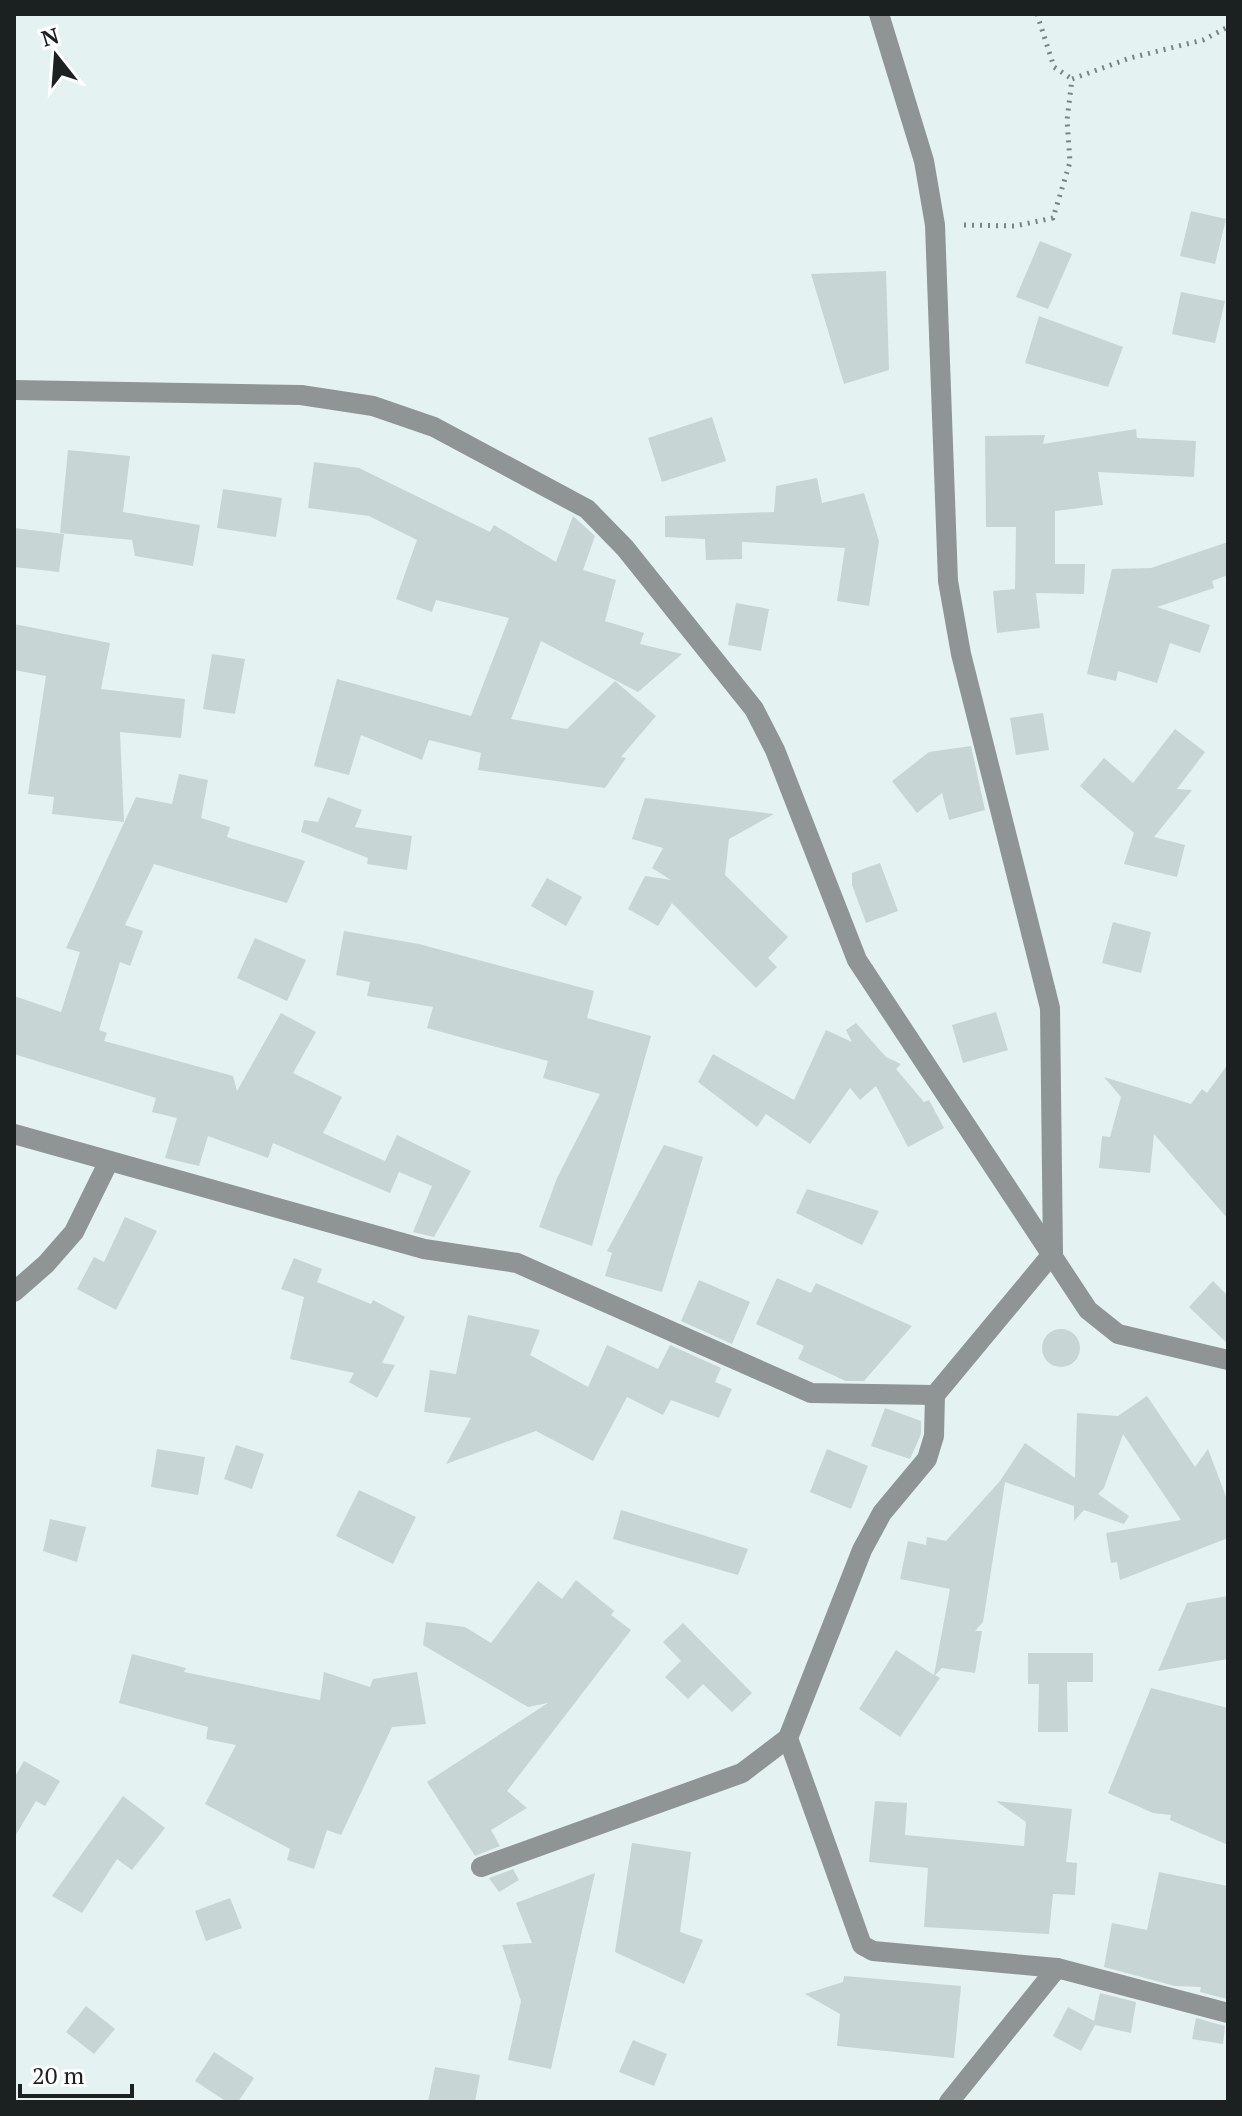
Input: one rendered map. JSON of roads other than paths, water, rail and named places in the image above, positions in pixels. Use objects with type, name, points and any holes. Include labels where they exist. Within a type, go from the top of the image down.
[{"type":"street","points":[[481,1867],[742,1773],[788,1738],[862,1550],[882,1513],[927,1459],[934,1436],[935,1395],[1053,1253],[1050,1008],[961,654],[948,581],[935,225],[924,161],[879,14]]},
{"type":"street","points":[[14,390],[301,395],[373,406],[434,427],[587,509],[625,548],[754,709],[775,750],[857,960],[1088,1310],[1118,1334],[1228,1360]]},
{"type":"street","points":[[14,1134],[424,1249],[517,1263],[811,1393],[935,1395]]},
{"type":"street","points":[[14,1292],[46,1264],[74,1232],[109,1161]]},
{"type":"street","points":[[788,1738],[862,1945],[873,1951],[1057,1968],[1228,2013]]},
{"type":"street","points":[[949,2102],[1057,1968]]}]
